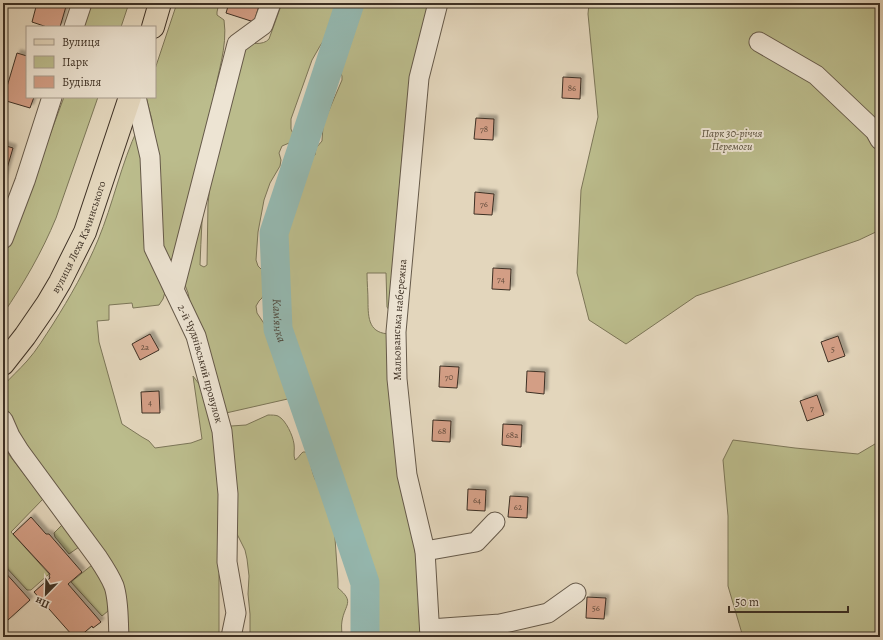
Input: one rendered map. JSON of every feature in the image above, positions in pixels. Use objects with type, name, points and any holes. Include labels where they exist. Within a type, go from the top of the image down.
[{"type":"main road","points":[[140,26],[148,3]]},
{"type":"main road","points":[[153,26],[160,3]]},
{"type":"main road","name":"вулиця Леха Качинського","points":[[3,345],[23,318],[49,276],[73,229],[118,98]]},
{"type":"main road","name":"вулиця Леха Качинського","points":[[3,364],[47,304],[79,244],[97,197],[130,98]]},
{"type":"street","points":[[74,26],[82,3]]},
{"type":"street","points":[[174,290],[237,44],[263,25],[271,3]]},
{"type":"street","name":"Мальованська набережна","points":[[430,633],[425,551],[407,475],[398,379],[396,332],[419,78],[438,3]]},
{"type":"street","points":[[759,42],[816,75],[875,131],[880,140]]},
{"type":"street","points":[[3,239],[52,98]]},
{"type":"street","name":"2-й Чуднівський провулок","points":[[136,98],[150,157],[154,248],[196,336],[222,431],[228,494],[227,562],[236,613],[231,637]]},
{"type":"street","points":[[3,420],[10,436],[20,452],[109,575],[114,587],[117,602],[119,637]]},
{"type":"street","points":[[425,551],[476,542],[495,522]]},
{"type":"street","points":[[430,633],[500,624],[548,613],[576,593]]},
{"type":"green space","points":[[91,3],[129,3],[121,26],[81,26]]},
{"type":"green space","points":[[177,3],[219,3],[217,15],[224,20],[225,40],[213,101],[208,142],[200,265],[204,267],[207,265],[208,204],[215,137],[242,42],[263,43],[269,39],[282,3],[336,3],[326,37],[312,60],[291,119],[291,129],[294,136],[294,141],[282,146],[279,153],[281,160],[280,166],[270,183],[264,200],[258,232],[256,260],[258,266],[262,270],[264,294],[256,306],[257,313],[271,334],[292,398],[226,413],[194,321],[185,285],[162,252],[152,120],[146,98],[156,98],[156,66]]},
{"type":"green space","points":[[357,3],[434,3],[411,129],[404,135],[389,310],[387,307],[386,273],[367,273],[369,319],[374,328],[378,331],[391,334],[428,637],[379,637],[375,601],[363,553],[349,524],[345,503],[341,493],[330,480],[324,462],[320,457],[309,417],[303,413],[302,409],[305,387],[304,378],[300,366],[295,358],[284,315],[279,269],[280,259],[278,251],[282,223],[286,214],[294,205],[302,171],[305,165],[315,155],[316,148],[322,141],[323,126],[342,80],[342,76],[337,65],[339,54],[347,41]]},
{"type":"green space","name":"Парк 30-річчя Перемоги","points":[[589,3],[880,3],[880,230],[859,240],[696,296],[626,344],[589,320],[577,273],[581,190],[598,117],[588,14]]},
{"type":"green space","points":[[64,98],[98,98],[51,231],[32,267],[3,314],[3,259],[34,183],[37,170]]},
{"type":"green space","points":[[138,128],[166,289],[163,299],[159,305],[133,308],[132,303],[109,305],[109,320],[97,321],[99,342],[122,424],[149,441],[155,448],[191,443],[202,439],[193,376],[202,388],[215,439],[222,523],[221,568],[219,575],[219,637],[127,637],[126,607],[27,451],[3,401],[3,386],[38,348],[66,304],[88,262],[98,240]]},
{"type":"green space","points":[[268,415],[275,415],[281,418],[291,433],[295,460],[303,452],[306,452],[315,479],[328,500],[334,524],[338,588],[348,600],[342,621],[342,637],[250,637],[248,594],[249,576],[245,550],[237,534],[235,526],[228,429],[231,426],[246,425]]},
{"type":"green space","points":[[733,440],[858,454],[880,441],[880,637],[743,637],[728,586],[728,516],[723,460]]},
{"type":"green space","points":[[3,443],[10,456],[43,499],[11,532],[49,574],[31,590],[27,590],[3,564]]},
{"type":"green space","points":[[62,525],[79,547],[69,554],[55,537],[54,533]]},
{"type":"green space","points":[[92,565],[107,592],[108,611],[102,616],[71,582]]},
{"type":"building","points":[[37,3],[67,3],[60,26],[44,26],[32,22]]},
{"type":"building","points":[[229,3],[260,3],[254,22],[226,13]]},
{"type":"building","points":[[17,53],[26,56],[26,98],[34,98],[30,108],[3,100]]},
{"type":"building","points":[[563,77],[581,78],[580,99],[562,98]]},
{"type":"building","points":[[476,118],[494,119],[493,140],[474,139]]},
{"type":"building","points":[[3,145],[13,148],[3,182]]},
{"type":"building","points":[[475,192],[494,194],[492,215],[474,214]]},
{"type":"building","points":[[493,268],[511,269],[510,290],[492,289]]},
{"type":"building","points":[[150,334],[159,350],[140,360],[132,344]]},
{"type":"building","points":[[838,336],[845,356],[828,362],[821,342]]},
{"type":"building","points":[[440,366],[459,367],[457,388],[439,387]]},
{"type":"building","points":[[527,371],[545,372],[544,394],[526,392]]},
{"type":"building","points":[[159,391],[160,413],[142,413],[141,392]]},
{"type":"building","points":[[817,395],[824,415],[807,421],[800,401]]},
{"type":"building","points":[[433,420],[451,421],[450,442],[432,441]]},
{"type":"building","points":[[503,424],[522,425],[521,447],[502,445]]},
{"type":"building","points":[[468,489],[486,490],[485,511],[467,510]]},
{"type":"building","points":[[510,496],[528,497],[527,518],[508,517]]},
{"type":"building","points":[[31,517],[46,534],[49,534],[82,572],[68,584],[101,622],[93,628],[92,626],[79,637],[70,637],[72,635],[34,592],[50,578],[50,574],[13,534]]},
{"type":"building","points":[[3,570],[30,600],[8,620],[3,615]]},
{"type":"building","points":[[587,597],[606,598],[604,619],[586,618]]},
{"type":"waterway","name":"Кам'янка","points":[[350,3],[274,233],[278,329],[365,583],[365,637]]}]
